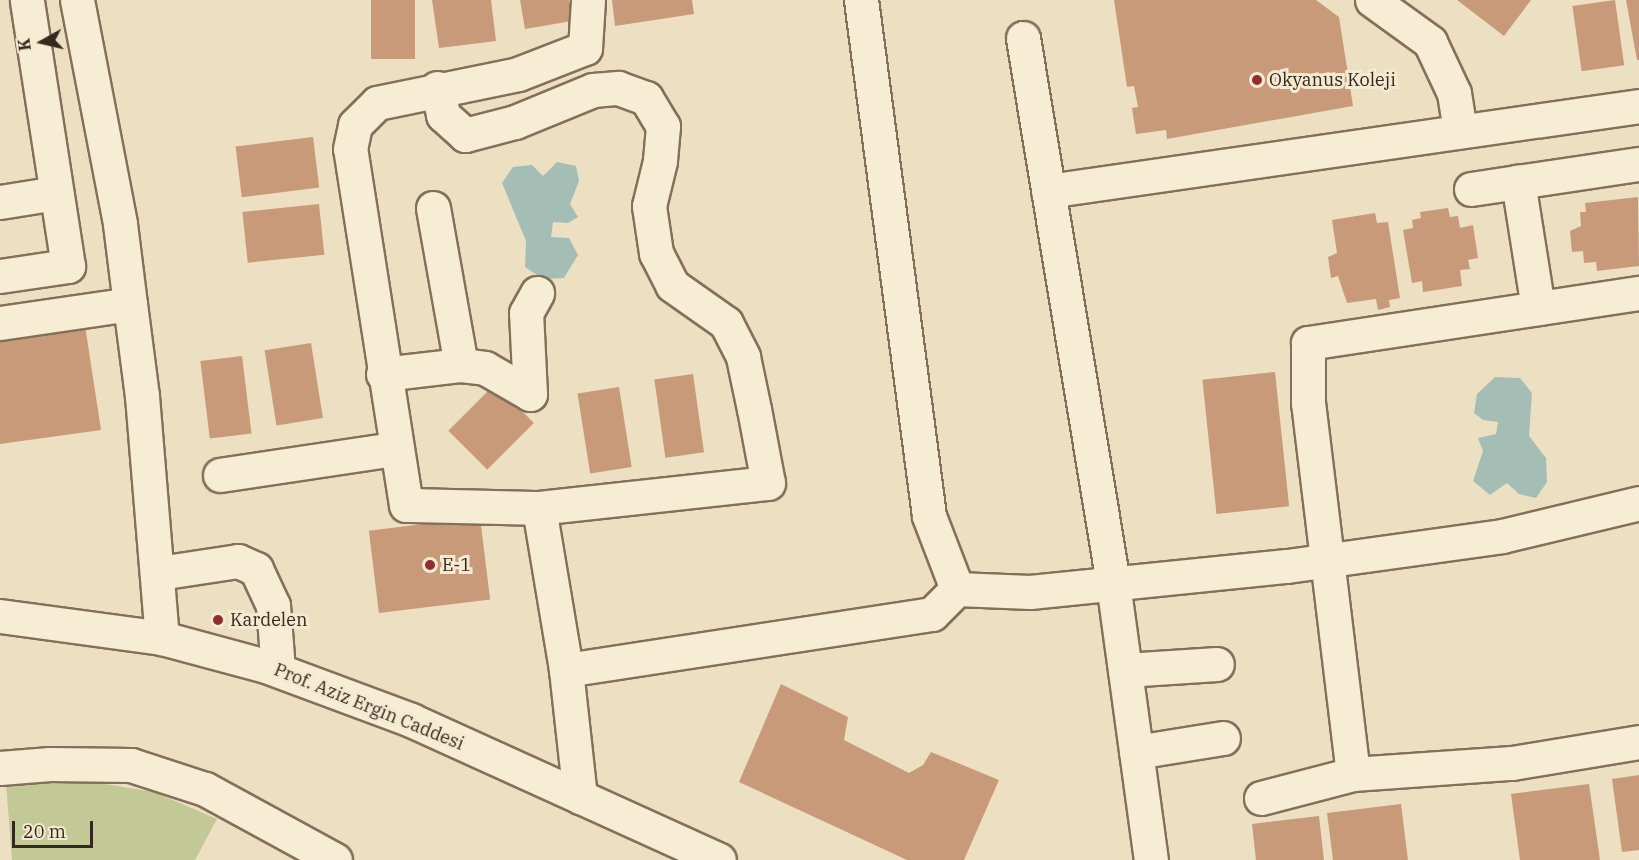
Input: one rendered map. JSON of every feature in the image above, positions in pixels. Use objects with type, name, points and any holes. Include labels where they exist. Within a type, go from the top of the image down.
[{"type":"street","points":[[0,276],[68,266],[27,0]]},
{"type":"street","points":[[77,0],[120,224],[159,573],[162,638]]},
{"type":"street","points":[[437,88],[442,115],[465,135],[515,122],[592,90],[618,88],[646,98],[663,126],[660,160],[649,206],[656,252],[672,285],[726,323],[743,357],[768,483],[539,508],[406,505],[383,374],[350,149],[355,125],[377,103],[437,88],[518,74],[585,48],[588,0]]},
{"type":"street","points":[[861,0],[929,516],[957,589]]},
{"type":"street","points":[[1372,0],[1430,42],[1454,93],[1460,131]]},
{"type":"street","points":[[1023,38],[1113,584],[1151,860]]},
{"type":"street","points":[[1048,191],[1639,106]]},
{"type":"street","points":[[1471,189],[1639,164]]},
{"type":"street","points":[[1518,182],[1538,308]]},
{"type":"street","points":[[0,202],[56,193]]},
{"type":"street","points":[[433,208],[461,365]]},
{"type":"street","points":[[383,374],[461,365],[485,368],[530,394],[526,313],[537,293]]},
{"type":"street","points":[[1353,774],[1308,404],[1308,343],[1639,294]]},
{"type":"street","points":[[0,323],[130,304]]},
{"type":"street","points":[[220,475],[395,449]]},
{"type":"street","points":[[566,670],[932,614],[957,589],[1030,592],[1327,561],[1502,536],[1639,503]]},
{"type":"street","points":[[539,508],[566,670],[580,797]]},
{"type":"street","points":[[159,573],[238,561],[256,569],[273,605],[278,670]]},
{"type":"street","name":"Prof. Aziz Ergin Caddesi","points":[[0,616],[162,638],[278,670],[411,720],[719,860]]},
{"type":"street","points":[[1125,670],[1217,664]]},
{"type":"street","points":[[1136,752],[1223,738]]},
{"type":"street","points":[[1261,798],[1353,774],[1512,763],[1639,742]]},
{"type":"street","points":[[0,768],[50,764],[130,765],[206,789],[335,860]]},
{"type":"green space","points":[[75,779],[154,792],[217,819],[195,860],[12,860],[6,783]]},
{"type":"water","points":[[557,162],[576,166],[579,181],[570,204],[578,217],[568,223],[553,222],[551,237],[569,238],[578,255],[564,278],[543,279],[525,267],[526,241],[502,183],[513,167],[532,165],[543,176]]},
{"type":"water","points":[[1495,377],[1520,378],[1532,393],[1529,436],[1546,458],[1547,482],[1536,498],[1519,494],[1507,483],[1490,495],[1473,481],[1483,451],[1478,438],[1496,434],[1498,422],[1483,420],[1474,413],[1477,394]]},
{"type":"building","points":[[371,0],[415,0],[415,59],[371,59]]},
{"type":"building","points":[[432,0],[491,0],[496,41],[439,48]]},
{"type":"building","points":[[520,0],[569,0],[572,21],[525,29]]},
{"type":"building","points":[[612,0],[692,0],[694,14],[615,26]]},
{"type":"building","points":[[1114,0],[1316,0],[1339,17],[1353,106],[1167,139],[1166,130],[1136,134],[1132,108],[1138,107],[1134,86],[1127,87]]},
{"type":"building","points":[[1457,0],[1531,0],[1504,36]]},
{"type":"building","points":[[1615,0],[1624,65],[1582,71],[1572,6]]},
{"type":"building","points":[[1626,0],[1639,0],[1639,60],[1637,60]]},
{"type":"building","points":[[313,137],[319,188],[242,197],[236,147]]},
{"type":"building","points":[[1638,197],[1639,266],[1597,271],[1596,262],[1584,263],[1583,251],[1572,252],[1570,231],[1581,226],[1580,212],[1586,212],[1585,203]]},
{"type":"building","points":[[319,204],[324,255],[248,263],[242,212]]},
{"type":"building","points":[[1448,208],[1450,217],[1458,216],[1460,228],[1473,225],[1478,258],[1468,260],[1470,269],[1460,270],[1462,286],[1423,292],[1422,281],[1412,283],[1403,230],[1413,228],[1412,220],[1421,218],[1420,212]]},
{"type":"building","points":[[1375,213],[1377,223],[1388,222],[1400,298],[1389,300],[1390,307],[1378,310],[1376,299],[1347,303],[1338,276],[1331,278],[1328,257],[1337,253],[1332,220]]},
{"type":"building","points":[[84,319],[101,430],[0,444],[0,333]]},
{"type":"building","points":[[311,343],[323,418],[276,425],[265,350]]},
{"type":"building","points":[[242,356],[252,433],[210,439],[200,361]]},
{"type":"building","points":[[1275,372],[1289,506],[1217,514],[1202,380]]},
{"type":"building","points":[[693,374],[704,452],[665,458],[654,379]]},
{"type":"building","points":[[495,384],[534,423],[487,470],[448,431]]},
{"type":"building","points":[[619,387],[632,467],[590,474],[578,394]]},
{"type":"building","name":"E-1","points":[[480,517],[490,599],[379,613],[369,531]]},
{"type":"building","points":[[781,684],[848,717],[844,740],[909,773],[923,765],[931,752],[999,780],[964,860],[907,860],[739,782]]},
{"type":"building","points":[[1639,775],[1639,850],[1622,852],[1612,779]]},
{"type":"building","points":[[1589,784],[1600,860],[1520,860],[1511,794]]},
{"type":"building","points":[[1401,804],[1408,860],[1333,860],[1327,813]]},
{"type":"building","points":[[1319,816],[1324,860],[1256,860],[1252,824]]},
{"type":"place","name":"Okyanus Koleji","points":[[1257,80]]},
{"type":"place","name":"E-1","points":[[430,565]]},
{"type":"place","name":"Kardelen","points":[[218,620]]}]
